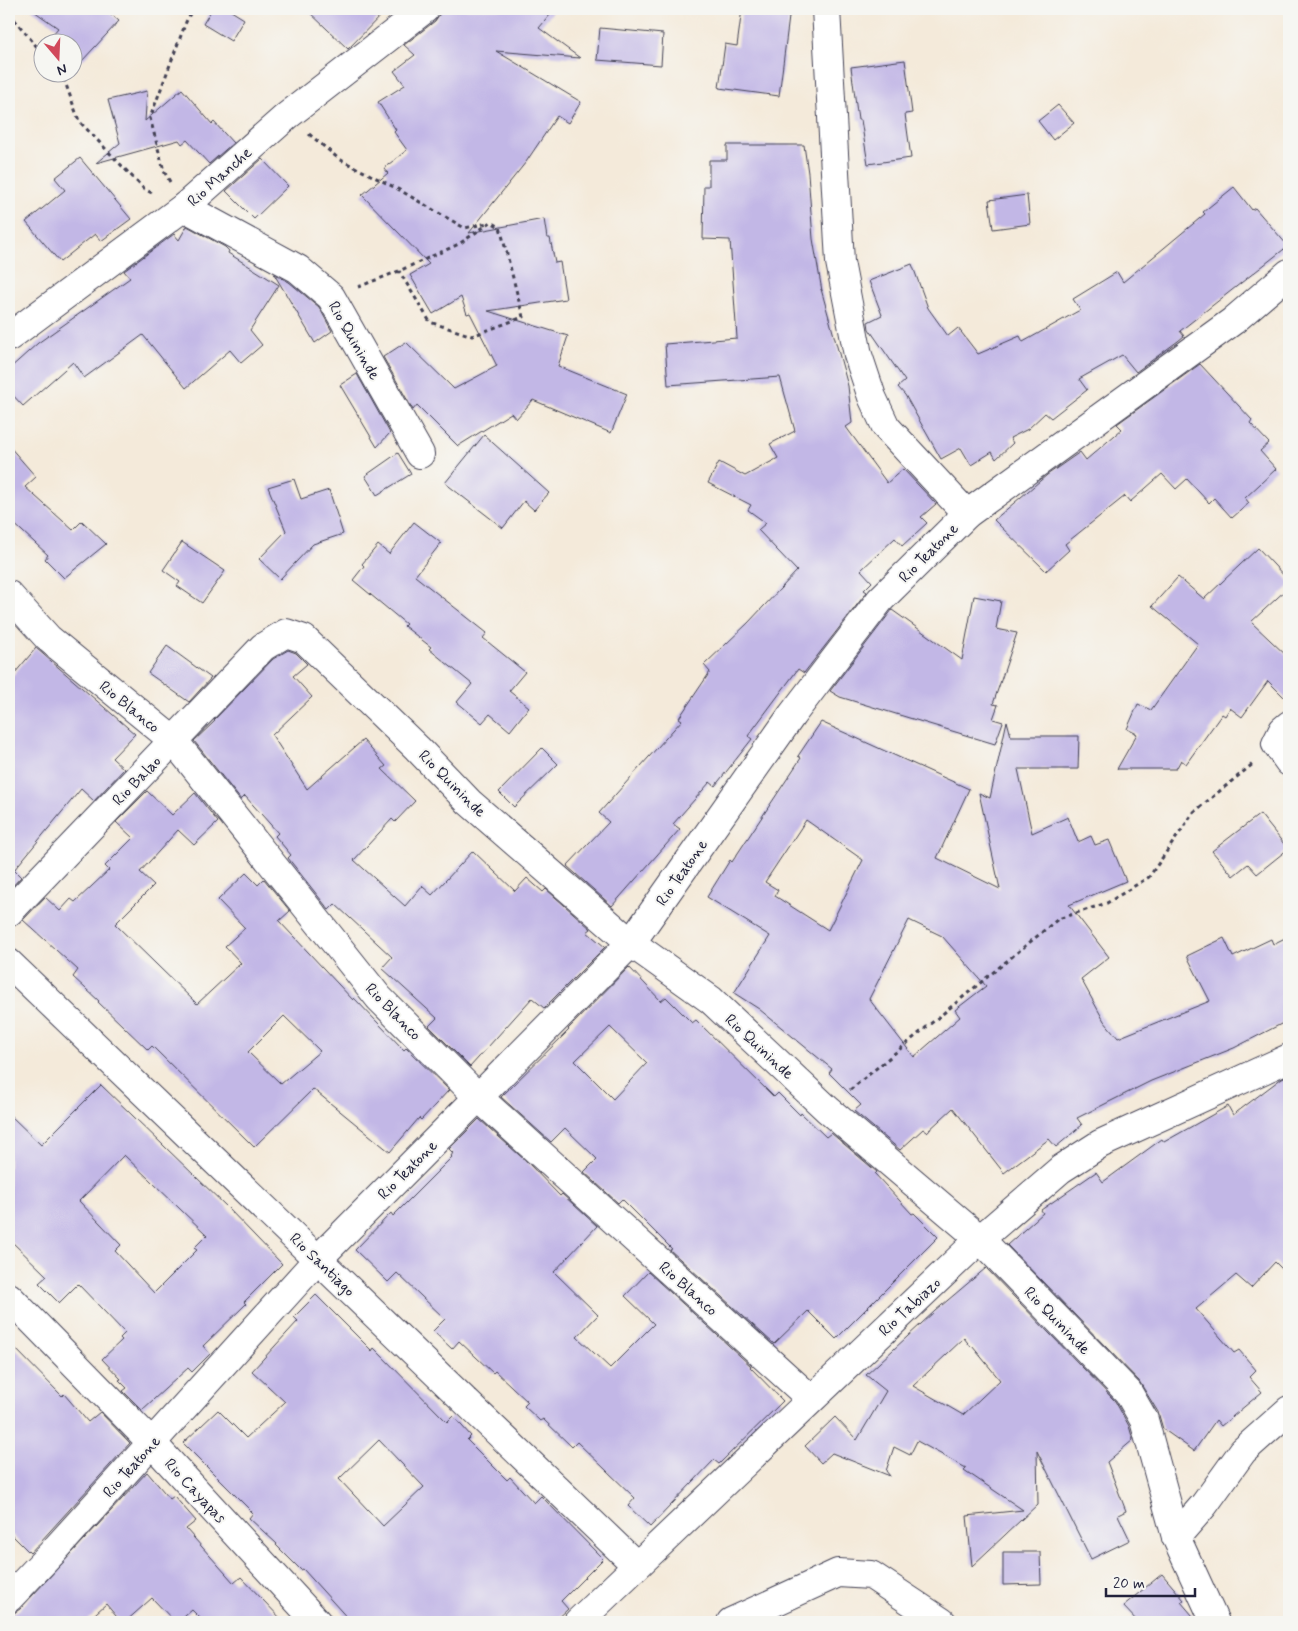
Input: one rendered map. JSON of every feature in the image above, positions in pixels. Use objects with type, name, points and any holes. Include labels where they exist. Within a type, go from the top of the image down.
[{"type":"street","name":"Rio Manche","points":[[9,337],[184,207],[287,116],[425,9]]},
{"type":"street","points":[[826,9],[840,262],[858,355],[872,397],[886,427],[966,514]]},
{"type":"street","name":"Rio Quininde","points":[[184,207],[298,269],[331,297],[420,454]]},
{"type":"street","name":"Rio Teatone","points":[[9,1598],[96,1505],[318,1259],[631,943],[792,715],[880,600],[966,514],[1233,321],[1289,273]]},
{"type":"street","name":"Rio Blanco","points":[[9,595],[48,638],[174,741],[379,998],[478,1097],[811,1399]]},
{"type":"street","name":"Rio Quininde","points":[[263,647],[286,633],[304,639],[470,802],[631,943],[712,1000],[827,1110],[980,1239],[1128,1392],[1144,1420],[1176,1537],[1215,1622]]},
{"type":"street","name":"Rio Balao","points":[[9,912],[263,647]]},
{"type":"street","name":"Rio Santiago","points":[[9,963],[636,1565]]},
{"type":"street","name":"Rio Tabiazo","points":[[578,1622],[980,1239],[1061,1170],[1100,1144],[1289,1058]]},
{"type":"street","name":"Rio Cayapas","points":[[9,1296],[152,1443],[317,1622]]},
{"type":"street","points":[[1176,1537],[1204,1505],[1243,1451],[1289,1410]]},
{"type":"street","points":[[731,1622],[762,1616],[838,1573],[871,1575],[942,1622]]},
{"type":"path","points":[[184,207],[164,171],[150,118],[192,9]]},
{"type":"path","points":[[9,13],[32,41]]},
{"type":"path","points":[[65,82],[79,121],[144,190],[184,207]]},
{"type":"path","points":[[287,116],[339,160],[396,188],[461,226],[465,228],[492,222],[500,227],[522,317],[472,336],[430,322],[399,271]]},
{"type":"path","points":[[331,297],[399,271],[459,244],[492,222]]},
{"type":"path","points":[[827,1110],[1058,919],[1107,903],[1149,876],[1194,812],[1285,744]]},
{"type":"building","points":[[31,9],[105,9],[119,21],[82,61],[82,32],[55,32],[58,28]]},
{"type":"building","points":[[212,9],[228,9],[244,19],[231,41],[203,24]]},
{"type":"building","points":[[306,9],[387,9],[348,49]]},
{"type":"building","points":[[440,9],[555,9],[539,28],[580,58],[496,51],[581,102],[568,123],[557,116],[526,162],[469,233],[544,219],[547,238],[550,238],[555,263],[560,262],[566,299],[488,311],[568,336],[558,366],[627,394],[611,433],[533,400],[516,419],[511,413],[458,446],[417,405],[413,410],[383,357],[406,342],[454,389],[497,366],[470,313],[467,314],[461,297],[433,314],[410,275],[429,264],[362,195],[388,173],[384,168],[407,150],[394,132],[396,130],[378,102],[405,85],[394,71],[415,55],[404,45],[435,21]]},
{"type":"building","points":[[742,9],[790,9],[779,96],[719,88],[725,44],[737,46]]},
{"type":"building","points":[[600,28],[663,34],[661,65],[597,60]]},
{"type":"building","points":[[905,60],[912,113],[905,114],[911,158],[868,164],[861,120],[858,120],[851,67]]},
{"type":"building","points":[[182,89],[212,124],[214,122],[233,143],[209,164],[187,140],[182,144],[179,140],[96,163],[120,143],[108,100],[147,91],[145,121]]},
{"type":"building","points":[[1058,105],[1074,123],[1053,140],[1038,121]]},
{"type":"building","points":[[727,145],[804,145],[813,239],[822,291],[821,289],[848,386],[852,423],[846,427],[887,483],[903,469],[936,504],[921,517],[927,523],[902,546],[895,538],[861,570],[872,582],[864,590],[867,592],[804,673],[798,669],[748,736],[752,739],[715,786],[710,782],[673,824],[680,829],[612,906],[567,866],[609,822],[599,813],[682,720],[679,718],[710,672],[704,665],[748,623],[797,571],[758,530],[766,523],[748,510],[751,505],[708,483],[719,462],[745,476],[778,458],[770,444],[795,431],[780,377],[668,385],[665,344],[737,338],[730,240],[703,239],[704,186],[709,186],[709,160],[727,160]]},
{"type":"building","points":[[80,158],[131,219],[101,241],[95,234],[60,262],[26,222],[65,190],[55,178]]},
{"type":"building","points":[[262,159],[288,186],[254,219],[226,191]]},
{"type":"building","points":[[1234,187],[1252,210],[1255,208],[1288,246],[1180,331],[1184,336],[1136,372],[1122,355],[1079,379],[1087,390],[1051,418],[1045,413],[1028,429],[1010,438],[1013,443],[996,459],[992,452],[971,465],[961,448],[941,459],[905,395],[898,387],[905,381],[869,329],[868,322],[882,315],[869,281],[912,264],[928,308],[948,336],[958,328],[978,354],[1020,336],[1023,342],[1080,310],[1073,299],[1117,272],[1123,282],[1205,214],[1203,212]]},
{"type":"building","points":[[1027,195],[1030,224],[993,229],[989,200]]},
{"type":"building","points":[[187,226],[225,247],[229,251],[228,253],[279,285],[250,330],[262,345],[241,363],[230,350],[186,388],[143,335],[84,378],[73,362],[23,406],[9,391],[9,369],[38,343],[130,278],[124,271],[174,234],[179,240]]},
{"type":"building","points":[[274,274],[289,282],[319,307],[332,331],[315,343]]},
{"type":"building","points":[[1200,364],[1252,420],[1250,423],[1269,443],[1260,451],[1276,469],[1245,498],[1249,503],[1232,518],[1214,498],[1209,503],[1187,479],[1176,489],[1162,474],[1130,502],[1125,496],[1065,544],[1069,550],[1046,571],[994,520],[1047,475],[1080,452],[1086,460],[1122,429],[1117,424]]},
{"type":"building","points":[[357,374],[390,433],[377,447],[340,385]]},
{"type":"building","points":[[484,435],[549,493],[534,510],[524,501],[503,528],[445,483]]},
{"type":"building","points":[[9,446],[36,477],[25,487],[73,530],[82,521],[106,544],[64,578],[45,559],[48,555],[9,519]]},
{"type":"building","points":[[398,453],[411,474],[377,495],[365,476]]},
{"type":"building","points":[[294,479],[301,499],[329,490],[343,534],[313,544],[280,579],[259,559],[286,531],[268,487]]},
{"type":"building","points":[[414,522],[441,543],[415,576],[487,633],[483,638],[525,672],[509,691],[529,707],[510,731],[490,714],[482,723],[457,702],[472,684],[429,649],[431,647],[404,626],[406,624],[353,580],[364,566],[362,564],[378,545],[389,554]]},
{"type":"building","points":[[182,542],[225,571],[202,603],[177,586],[180,582],[163,570]]},
{"type":"building","points":[[1258,548],[1289,581],[1289,587],[1251,622],[1289,658],[1289,702],[1268,681],[1242,717],[1230,708],[1225,716],[1222,714],[1186,764],[1181,760],[1176,769],[1117,769],[1137,734],[1127,729],[1138,704],[1151,710],[1198,644],[1152,606],[1178,577],[1204,599]]},
{"type":"building","points":[[974,596],[1001,601],[996,629],[1017,633],[993,704],[998,705],[993,719],[1003,722],[995,744],[840,697],[830,691],[892,610],[962,660]]},
{"type":"building","points":[[167,646],[211,678],[189,702],[148,673]]},
{"type":"building","points":[[36,648],[135,734],[112,758],[124,769],[94,801],[81,789],[14,870],[21,877],[9,890],[9,680]]},
{"type":"building","points":[[288,650],[296,653],[307,664],[293,676],[312,697],[272,735],[307,789],[363,740],[386,766],[382,769],[415,801],[395,822],[392,819],[354,860],[405,906],[422,886],[432,895],[473,851],[515,891],[527,878],[543,892],[546,889],[591,929],[587,932],[605,947],[544,1008],[532,998],[470,1067],[429,1026],[437,1018],[382,968],[392,957],[335,904],[329,910],[288,858],[291,855],[275,836],[278,833],[245,796],[241,800],[194,741],[273,659]]},
{"type":"building","points":[[1007,721],[1011,736],[1079,736],[1078,769],[1018,769],[1032,833],[1068,817],[1078,842],[1091,836],[1095,845],[1109,840],[1126,881],[1069,905],[1109,957],[1081,979],[1104,1021],[1118,1038],[1210,1001],[1187,956],[1224,938],[1233,957],[1271,939],[1273,944],[1289,936],[1289,1020],[1234,1048],[1151,1081],[1077,1118],[1082,1125],[1056,1147],[1049,1139],[1004,1173],[953,1108],[927,1132],[923,1129],[900,1150],[854,1111],[861,1105],[829,1073],[832,1069],[759,1009],[734,993],[770,936],[707,897],[730,860],[732,862],[801,758],[798,756],[821,722],[969,789],[937,858],[1000,889],[979,793],[990,798]],"holes":[[[806,820],[863,860],[828,930],[775,896],[778,890],[765,882]],[[909,920],[942,936],[986,986],[955,1010],[960,1017],[914,1057],[869,999]]]},
{"type":"building","points":[[542,748],[558,764],[514,807],[499,792]]},
{"type":"building","points":[[147,791],[172,815],[195,793],[218,822],[194,845],[178,830],[140,872],[154,885],[115,924],[197,1004],[241,963],[225,946],[245,928],[218,900],[246,873],[258,885],[264,879],[290,911],[279,921],[353,1000],[354,998],[404,1050],[406,1048],[449,1090],[421,1120],[419,1118],[390,1152],[313,1089],[254,1147],[152,1046],[148,1050],[98,1002],[73,977],[78,970],[23,920],[45,897],[60,911],[71,899],[75,902],[109,870],[105,866],[133,838],[116,822]],"holes":[[[284,1016],[320,1051],[281,1084],[248,1052]]]},
{"type":"building","points":[[1260,814],[1288,849],[1257,874],[1248,864],[1233,876],[1212,851]]},
{"type":"building","points":[[629,967],[661,1001],[666,997],[692,1023],[696,1020],[774,1097],[778,1093],[826,1137],[831,1133],[877,1172],[875,1174],[912,1214],[914,1213],[938,1237],[836,1339],[808,1311],[774,1344],[670,1250],[672,1249],[622,1199],[618,1203],[584,1172],[597,1159],[565,1128],[551,1142],[501,1097]],"holes":[[[610,1027],[647,1063],[613,1099],[575,1061]]]},
{"type":"building","points":[[1289,1075],[1289,1276],[1275,1262],[1251,1288],[1236,1275],[1196,1309],[1234,1353],[1239,1350],[1256,1370],[1249,1377],[1262,1392],[1221,1426],[1216,1420],[1194,1451],[1163,1429],[1158,1412],[1139,1381],[1007,1245],[1043,1213],[1041,1210],[1096,1172],[1103,1182],[1162,1139],[1164,1142],[1228,1106],[1233,1115],[1282,1078]]},
{"type":"building","points":[[101,1085],[227,1207],[282,1264],[244,1302],[246,1304],[203,1346],[210,1354],[192,1372],[188,1368],[142,1410],[123,1391],[127,1388],[102,1359],[122,1340],[120,1338],[125,1333],[78,1284],[59,1303],[39,1283],[47,1276],[9,1239],[9,1114],[41,1145]],"holes":[[[124,1155],[207,1235],[194,1248],[197,1250],[154,1293],[115,1251],[121,1245],[79,1201]]]},
{"type":"building","points":[[479,1119],[528,1163],[560,1196],[562,1194],[597,1226],[554,1272],[598,1315],[577,1337],[610,1368],[654,1324],[625,1296],[648,1272],[751,1366],[783,1401],[719,1464],[714,1460],[650,1527],[628,1506],[635,1498],[577,1442],[572,1447],[543,1419],[540,1421],[524,1406],[528,1402],[459,1341],[452,1349],[433,1331],[445,1319],[397,1273],[388,1282],[355,1250],[391,1213],[393,1216],[452,1157],[453,1153],[449,1149]]},
{"type":"building","points":[[986,1268],[1115,1401],[1129,1426],[1133,1440],[1107,1462],[1126,1511],[1118,1515],[1130,1540],[1091,1559],[1037,1451],[1038,1504],[972,1566],[967,1516],[1023,1510],[964,1470],[966,1468],[917,1441],[910,1455],[894,1447],[886,1471],[890,1476],[832,1453],[821,1463],[805,1446],[835,1417],[857,1440],[886,1391],[866,1375],[935,1311]],"holes":[[[964,1338],[1000,1380],[963,1415],[913,1386]]]},
{"type":"building","points":[[316,1295],[372,1351],[374,1348],[447,1422],[453,1416],[471,1436],[467,1440],[507,1480],[510,1477],[534,1503],[541,1496],[603,1559],[561,1601],[568,1609],[554,1622],[351,1622],[303,1569],[301,1570],[249,1518],[253,1513],[183,1443],[218,1410],[246,1438],[285,1402],[252,1371],[298,1321],[294,1317]],"holes":[[[379,1440],[424,1487],[383,1526],[339,1479]]]},
{"type":"building","points":[[9,1342],[62,1396],[64,1394],[88,1422],[100,1412],[130,1443],[30,1553],[9,1532]]},
{"type":"building","points":[[147,1472],[170,1499],[174,1496],[196,1521],[186,1529],[234,1583],[241,1577],[284,1622],[204,1622],[192,1610],[178,1622],[175,1622],[152,1598],[125,1622],[121,1622],[106,1604],[86,1622],[9,1622],[9,1613],[14,1613],[20,1609]]},
{"type":"building","points":[[1003,1552],[1040,1552],[1041,1584],[1003,1585]]},
{"type":"building","points":[[1162,1574],[1184,1600],[1181,1602],[1198,1622],[1138,1622],[1123,1606]]}]
